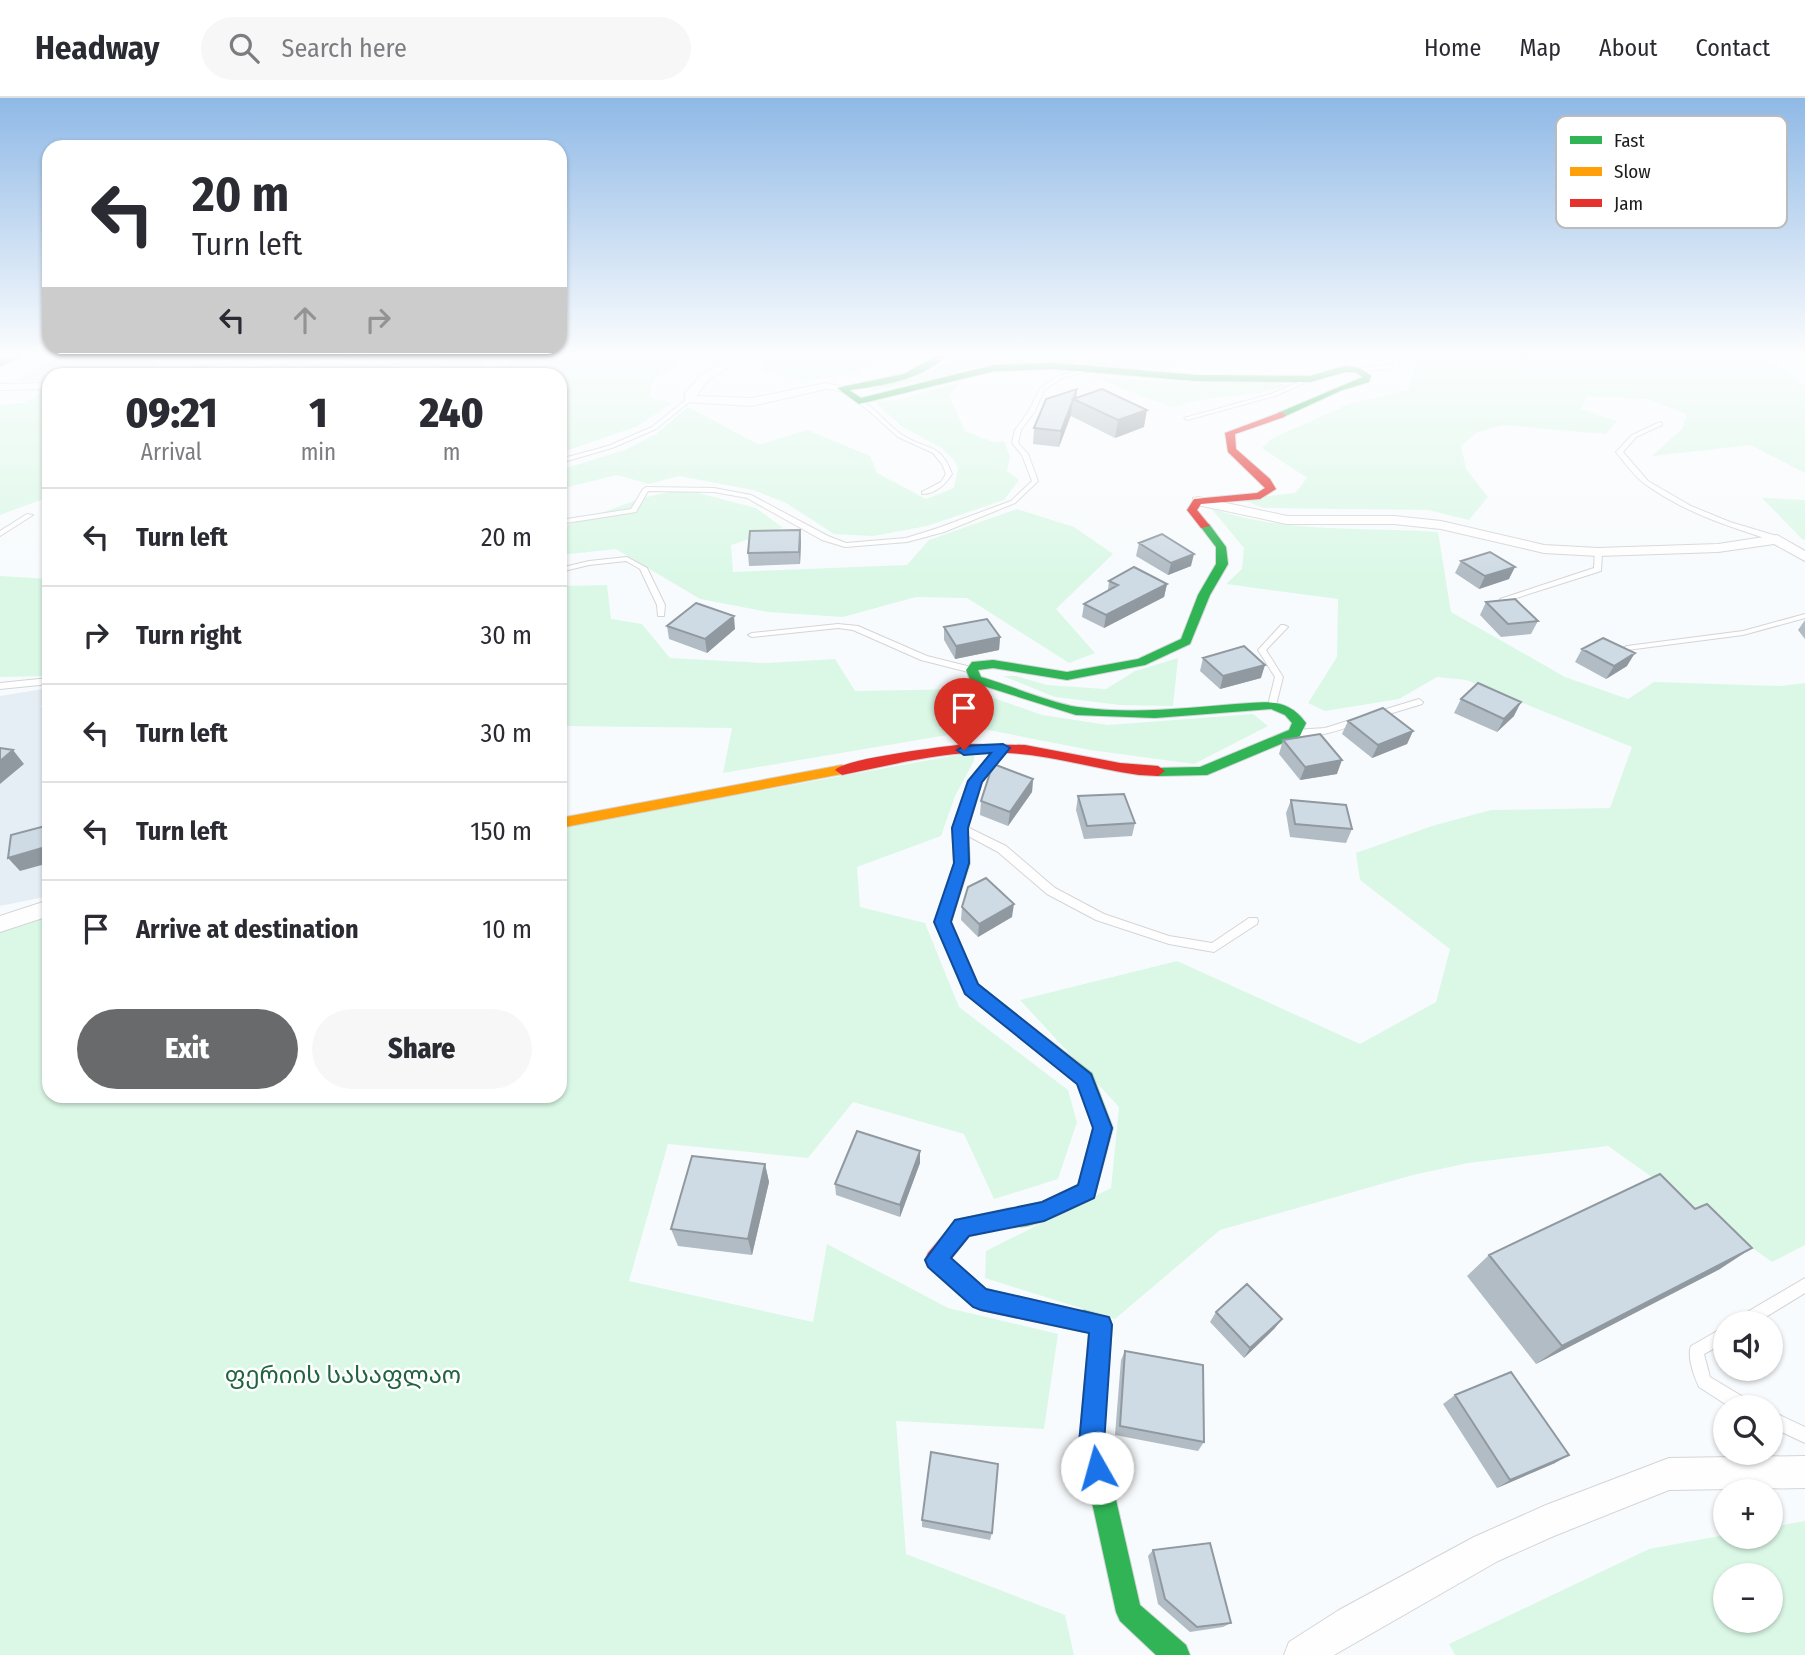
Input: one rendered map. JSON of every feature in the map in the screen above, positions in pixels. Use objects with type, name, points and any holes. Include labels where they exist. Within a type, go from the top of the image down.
[{"type":"street","points":[[1198,501],[1260,496],[1271,489],[1266,477],[1234,457],[1228,439],[1230,433],[1242,429]]},
{"type":"street","points":[[1198,501],[1287,520],[1394,520],[1441,525],[1544,549],[1598,552],[1718,548],[1777,539],[1805,557]]},
{"type":"street","points":[[567,822],[944,751],[1003,748],[1055,753],[1138,771],[1202,772],[1295,733],[1299,723],[1290,712],[1272,705],[1156,714],[1076,711],[976,679],[972,670],[976,665],[993,664],[1067,677],[1141,662],[1186,641],[1204,594],[1222,564],[1221,547],[1192,510],[1198,501]]},
{"type":"street","points":[[1003,748],[975,781],[960,828],[962,863],[943,922],[971,989],[1085,1079],[1103,1128],[1087,1191],[1044,1211],[963,1227],[936,1260],[981,1299],[1101,1325],[1091,1444],[1129,1612],[1176,1655]]},
{"type":"street","points":[[0,924],[42,910]]},
{"type":"street","points":[[1302,1655],[1352,1623],[1486,1549],[1546,1522],[1669,1474],[1805,1472]]},
{"type":"lane","points":[[567,459],[610,447],[652,429]]},
{"type":"lane","points":[[892,429],[900,436],[933,448],[945,462],[949,474],[943,483],[924,493]]},
{"type":"lane","points":[[567,521],[634,511],[646,489],[714,490],[749,496],[825,538],[845,545],[907,540],[942,530],[1013,502],[1035,481],[1025,454],[1015,443],[1019,429]]},
{"type":"lane","points":[[1650,429],[1634,436],[1619,452],[1646,482],[1689,507],[1727,524],[1777,539]]},
{"type":"lane","points":[[0,534],[29,515]]},
{"type":"lane","points":[[1504,599],[1598,569],[1598,552]]},
{"type":"lane","points":[[567,568],[627,559],[643,568],[661,605],[661,614]]},
{"type":"lane","points":[[1627,648],[1743,633],[1805,617]]},
{"type":"lane","points":[[752,635],[838,626],[855,628],[924,658],[972,670]]},
{"type":"lane","points":[[1272,705],[1279,677],[1262,650],[1284,627]]},
{"type":"lane","points":[[0,686],[42,682]]},
{"type":"lane","points":[[1295,733],[1326,731],[1419,702]]},
{"type":"lane","points":[[960,828],[1002,849],[1051,891],[1100,917],[1169,940],[1214,948],[1253,921]]},
{"type":"lane","points":[[1762,1311],[1805,1285]]},
{"type":"lane","points":[[1713,1341],[1696,1351],[1704,1382],[1725,1395]]},
{"type":"lane","points":[[1783,1425],[1805,1435]]},
{"type":"shaded area","points":[[42,689],[42,897],[0,906],[0,696]]},
{"type":"green space","points":[[0,429],[42,429],[42,500],[0,515]]},
{"type":"green space","points":[[567,429],[630,429],[567,451]]},
{"type":"green space","points":[[662,429],[728,429],[759,445],[807,430],[870,456],[877,473],[926,499],[954,488],[958,469],[955,461],[942,448],[906,429],[964,429],[993,442],[1004,441],[1010,457],[1007,471],[1019,480],[1004,500],[927,526],[873,536],[834,534],[786,503],[753,490],[679,476],[649,484],[617,475],[567,487],[567,468],[625,450]]},
{"type":"green space","points":[[1294,429],[1490,429],[1476,433],[1461,446],[1466,469],[1488,497],[1469,520],[1428,510],[1264,508],[1240,499],[1295,493],[1307,478],[1262,448],[1271,439]]},
{"type":"green space","points":[[1544,429],[1611,429],[1606,434]]},
{"type":"green space","points":[[1682,429],[1805,429],[1805,473],[1751,445],[1652,456]]},
{"type":"green space","points":[[683,489],[756,508],[783,528],[731,545],[733,572],[907,565],[929,540],[1017,509],[1074,527],[1113,554],[1056,609],[1095,653],[1069,663],[967,598],[916,597],[843,617],[768,612],[700,599],[616,549],[567,554],[567,525],[642,498]]},
{"type":"green space","points":[[1762,498],[1805,500],[1805,540],[1802,539]]},
{"type":"green space","points":[[1211,508],[1266,522],[1295,526],[1438,532],[1451,612],[1565,677],[1628,699],[1654,682],[1780,686],[1805,683],[1805,1245],[1772,1262],[1608,1146],[1468,1163],[1413,1175],[1220,1230],[1115,1319],[985,1278],[986,1251],[1111,1188],[1119,1107],[1020,1000],[1177,961],[1360,1044],[1436,1002],[1450,949],[1360,880],[1356,853],[1432,826],[1491,810],[1610,808],[1632,747],[1466,680],[1437,677],[1399,699],[1325,711],[1308,703],[1337,657],[1338,599],[1226,584],[1242,569],[1244,548]]},
{"type":"green space","points":[[0,576],[42,579],[42,676],[0,677]]},
{"type":"green space","points":[[607,585],[611,619],[642,624],[670,658],[766,663],[835,659],[855,691],[968,689],[1042,715],[1108,725],[1253,714],[1268,726],[1194,764],[1090,750],[983,729],[723,773],[732,728],[567,726],[567,586]]},
{"type":"green space","points":[[1178,658],[1173,706],[1120,705],[1055,697],[1003,676],[1016,676],[1047,685],[1106,689],[1135,671]]},
{"type":"green space","name":"ფერიის სასაფლაო","points":[[974,752],[974,761],[955,796],[941,836],[857,867],[860,907],[925,923],[959,1007],[1068,1090],[1077,1122],[1058,1179],[994,1199],[964,1134],[853,1102],[808,1158],[668,1144],[629,1281],[813,1322],[827,1244],[948,1308],[1058,1334],[1044,1429],[896,1421],[906,1554],[1065,1615],[1074,1655],[0,1655],[0,928],[42,913],[42,1103],[567,1103],[567,826]]},
{"type":"green space","points":[[1805,1521],[1805,1655],[1455,1655],[1449,1644],[1649,1549],[1713,1537],[1713,1549],[1783,1549],[1783,1525]]},
{"type":"building","points":[[800,530],[799,552],[748,553],[750,531]]},
{"type":"building","points":[[1162,534],[1194,554],[1171,563],[1139,543]]},
{"type":"building","points":[[1490,552],[1515,567],[1485,576],[1461,561]]},
{"type":"building","points":[[1134,567],[1167,584],[1106,615],[1084,604],[1118,585],[1109,581]]},
{"type":"building","points":[[1515,599],[1538,621],[1508,624],[1486,602]]},
{"type":"building","points":[[696,603],[734,616],[705,639],[667,626]]},
{"type":"building","points":[[987,619],[1000,637],[956,646],[944,627]]},
{"type":"building","points":[[1603,638],[1635,653],[1614,666],[1582,649]]},
{"type":"building","points":[[1244,646],[1265,665],[1223,676],[1203,658]]},
{"type":"building","points":[[1478,683],[1521,702],[1504,719],[1461,699]]},
{"type":"building","points":[[1383,708],[1413,731],[1378,745],[1348,721]]},
{"type":"building","points":[[1320,734],[1342,760],[1305,767],[1283,740]]},
{"type":"building","points":[[0,748],[13,750],[0,761]]},
{"type":"building","points":[[996,765],[1033,779],[1010,812],[981,801],[990,773]]},
{"type":"building","points":[[1124,794],[1135,823],[1087,826],[1078,796]]},
{"type":"building","points":[[1291,800],[1346,805],[1352,829],[1295,824]]},
{"type":"building","points":[[42,827],[42,848],[8,858],[11,835]]},
{"type":"building","points":[[986,878],[1014,904],[979,924],[962,907],[968,887]]},
{"type":"building","points":[[857,1131],[920,1151],[900,1205],[835,1184]]},
{"type":"building","points":[[692,1156],[765,1164],[748,1239],[671,1229]]},
{"type":"building","points":[[1660,1174],[1695,1209],[1707,1204],[1752,1248],[1562,1346],[1489,1255]]},
{"type":"building","points":[[1247,1284],[1282,1319],[1250,1348],[1216,1312]]},
{"type":"building","points":[[1125,1351],[1203,1365],[1204,1442],[1120,1426]]},
{"type":"building","points":[[1511,1372],[1569,1455],[1510,1480],[1455,1395]]},
{"type":"building","points":[[931,1452],[998,1464],[992,1533],[922,1520]]},
{"type":"building","points":[[1210,1543],[1231,1623],[1197,1627],[1165,1599],[1153,1550]]},
{"type":"traffic: fast","points":[[1158,771],[1202,772],[1295,733],[1299,723],[1290,712],[1272,705],[1155,714],[1076,711],[976,679],[972,670],[976,665],[993,664],[1067,676],[1141,662],[1186,641],[1204,595],[1222,564],[1221,547],[1205,526]]},
{"type":"traffic: fast","points":[[1003,748],[975,781],[960,828],[962,863],[943,922],[971,989],[1085,1079],[1103,1128],[1087,1191],[1044,1211],[1010,1218]]},
{"type":"traffic: fast","points":[[1084,1321],[1101,1325],[1091,1443],[1129,1612],[1176,1655]]},
{"type":"traffic: slow","points":[[567,822],[842,770]]},
{"type":"traffic: jam","points":[[1205,526],[1192,510],[1198,501],[1260,496],[1271,489],[1266,481],[1231,450],[1230,433],[1242,429]]},
{"type":"traffic: jam","points":[[842,770],[923,754],[1006,748],[1120,768],[1158,771]]},
{"type":"traffic: jam","points":[[1010,1218],[963,1227],[936,1260],[981,1299],[1084,1321]]},
{"type":"route","points":[[964,750],[1003,748],[975,781],[960,828],[962,863],[943,922],[971,989],[1085,1079],[1103,1128],[1087,1191],[1044,1211],[963,1227],[936,1260],[981,1299],[1101,1325],[1091,1444],[1097,1468]]}]
